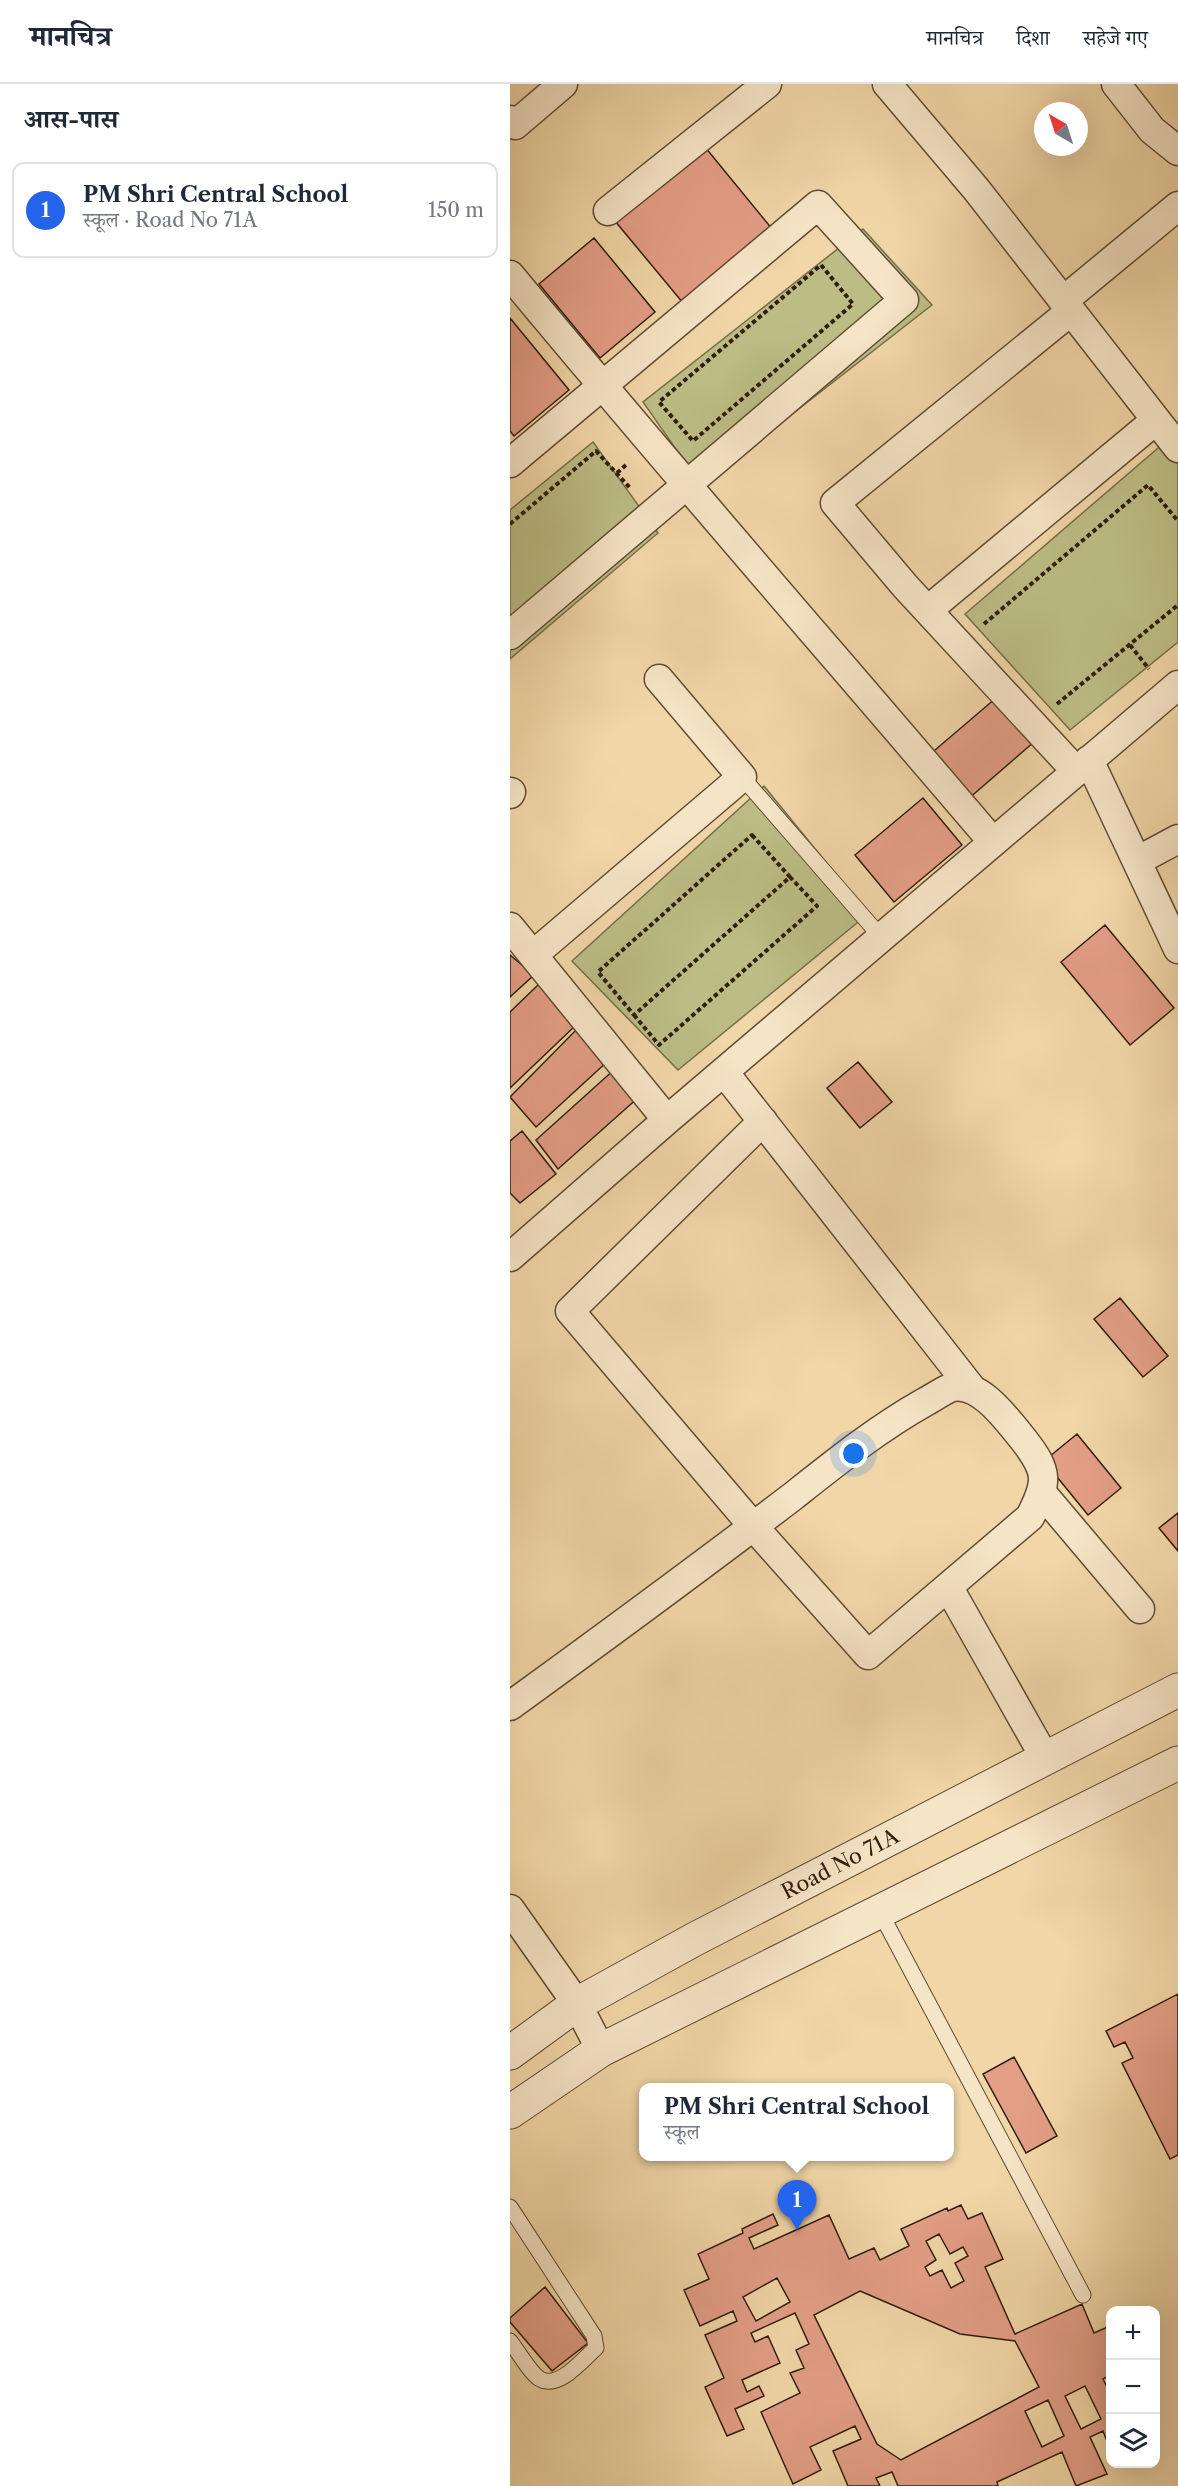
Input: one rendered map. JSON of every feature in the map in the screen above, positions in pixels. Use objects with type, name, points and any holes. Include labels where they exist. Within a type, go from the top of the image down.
[{"type":"street","points":[[510,120],[514,125],[563,84]]},
{"type":"street","points":[[608,211],[767,84]]},
{"type":"street","points":[[887,84],[976,189],[1178,448]]},
{"type":"street","points":[[1116,84],[1152,130],[1178,151]]},
{"type":"street","points":[[510,463],[818,205],[904,300],[510,635]]},
{"type":"street","points":[[1178,206],[1067,306],[835,503],[928,610],[1083,765],[1137,861],[1178,949]]},
{"type":"street","points":[[510,275],[602,386],[993,842]]},
{"type":"street","points":[[928,610],[1156,420]]},
{"type":"street","points":[[533,955],[742,777],[659,679]]},
{"type":"street","points":[[510,1257],[666,1120],[1178,685]]},
{"type":"street","points":[[1137,861],[1178,839]]},
{"type":"street","points":[[510,927],[666,1120]]},
{"type":"street","points":[[723,1072],[763,1122],[972,1389],[999,1409],[1028,1445],[1044,1474],[1042,1493],[1030,1517],[868,1655],[753,1526],[570,1311],[763,1122]]},
{"type":"street","points":[[510,1706],[753,1526],[887,1423],[953,1387],[972,1389]]},
{"type":"street","points":[[1042,1493],[1140,1610]]},
{"type":"street","points":[[949,1588],[1045,1758]]},
{"type":"street","name":"Road No 71A","points":[[510,2053],[577,2004],[695,1939],[1178,1690]]},
{"type":"street","points":[[510,2112],[601,2050],[1178,1762]]},
{"type":"street","points":[[510,1909],[577,2004],[601,2050]]},
{"type":"lane","points":[[742,777],[881,937]]},
{"type":"lane","points":[[879,1910],[1083,2295]]},
{"type":"lane","points":[[510,2207],[594,2336],[596,2348],[560,2379],[550,2382],[539,2379],[510,2341]]},
{"type":"path","points":[[821,265],[853,304],[693,441],[677,423],[659,402],[821,265]]},
{"type":"path","points":[[510,524],[596,451],[617,473]]},
{"type":"path","points":[[990,631],[983,623],[1148,485],[1178,521]]},
{"type":"path","points":[[1050,696],[1057,704],[1178,605]]},
{"type":"path","points":[[752,836],[817,906],[659,1045],[634,1015],[598,972],[752,836]]},
{"type":"path","points":[[634,1015],[790,877]]},
{"type":"green space","points":[[863,229],[932,305],[701,485],[643,402]]},
{"type":"green space","points":[[1172,436],[1178,444],[1178,642],[1070,730],[965,614]]},
{"type":"green space","points":[[593,442],[658,533],[510,659],[510,510]]},
{"type":"green space","points":[[764,786],[868,914],[678,1070],[572,961]]},
{"type":"building","points":[[705,147],[777,235],[688,309],[615,221]]},
{"type":"building","points":[[594,238],[655,312],[600,358],[539,284]]},
{"type":"building","points":[[510,318],[569,390],[514,436],[510,431]]},
{"type":"building","points":[[996,698],[1034,742],[967,800],[928,756]]},
{"type":"building","points":[[923,798],[962,845],[894,902],[855,855]]},
{"type":"building","points":[[1105,925],[1174,1008],[1130,1045],[1061,962]]},
{"type":"building","points":[[510,955],[534,975],[510,997]]},
{"type":"building","points":[[539,984],[575,1026],[510,1088],[510,1012]]},
{"type":"building","points":[[579,1027],[609,1060],[536,1127],[510,1097]]},
{"type":"building","points":[[858,1062],[892,1102],[860,1128],[827,1088]]},
{"type":"building","points":[[616,1068],[640,1096],[558,1169],[536,1140]]},
{"type":"building","points":[[522,1131],[556,1174],[520,1203],[510,1193],[510,1141]]},
{"type":"building","points":[[1120,1298],[1168,1356],[1143,1377],[1094,1319]]},
{"type":"building","points":[[1077,1434],[1121,1488],[1088,1515],[1044,1461]]},
{"type":"building","points":[[1178,1513],[1178,1551],[1159,1528]]},
{"type":"building","points":[[1178,1994],[1178,2155],[1170,2159],[1122,2063],[1133,2058],[1125,2042],[1114,2047],[1106,2031]]},
{"type":"building","points":[[1014,2057],[1057,2136],[1026,2153],[983,2074]]},
{"type":"building","points":[[961,2205],[968,2219],[982,2213],[1003,2259],[985,2267],[1015,2334],[1082,2304],[1094,2333],[1106,2328],[1106,2377],[1103,2379],[1106,2385],[1106,2439],[1103,2431],[1090,2437],[1107,2474],[1076,2486],[1062,2452],[997,2482],[998,2486],[898,2486],[892,2472],[876,2478],[880,2486],[848,2486],[833,2451],[861,2439],[855,2426],[810,2447],[821,2470],[793,2484],[761,2412],[800,2393],[790,2373],[804,2368],[796,2350],[809,2344],[795,2313],[751,2333],[755,2342],[768,2336],[780,2363],[742,2380],[747,2392],[759,2386],[764,2396],[735,2409],[744,2429],[727,2436],[705,2387],[724,2378],[705,2335],[737,2321],[733,2311],[700,2326],[684,2290],[709,2279],[698,2254],[743,2233],[742,2229],[773,2214],[778,2225],[749,2238],[754,2249],[829,2215],[849,2259],[874,2248],[880,2260],[909,2246],[901,2229],[947,2208],[948,2211]],"holes":[[[939,2234],[950,2254],[963,2247],[968,2256],[955,2263],[964,2281],[951,2288],[942,2270],[930,2276],[925,2267],[936,2260],[926,2241]],[[777,2278],[790,2302],[756,2321],[743,2297]],[[860,2291],[960,2334],[1015,2341],[1039,2387],[901,2460],[877,2444],[814,2315]],[[1085,2386],[1101,2419],[1081,2429],[1065,2396]]]},
{"type":"building","points":[[545,2287],[588,2343],[552,2371],[510,2322],[510,2318]]},
{"type":"building","points":[[1048,2400],[1064,2436],[1042,2447],[1025,2411]]},
{"type":"place","name":"PM Shri Central School","points":[[797,2230]]}]
